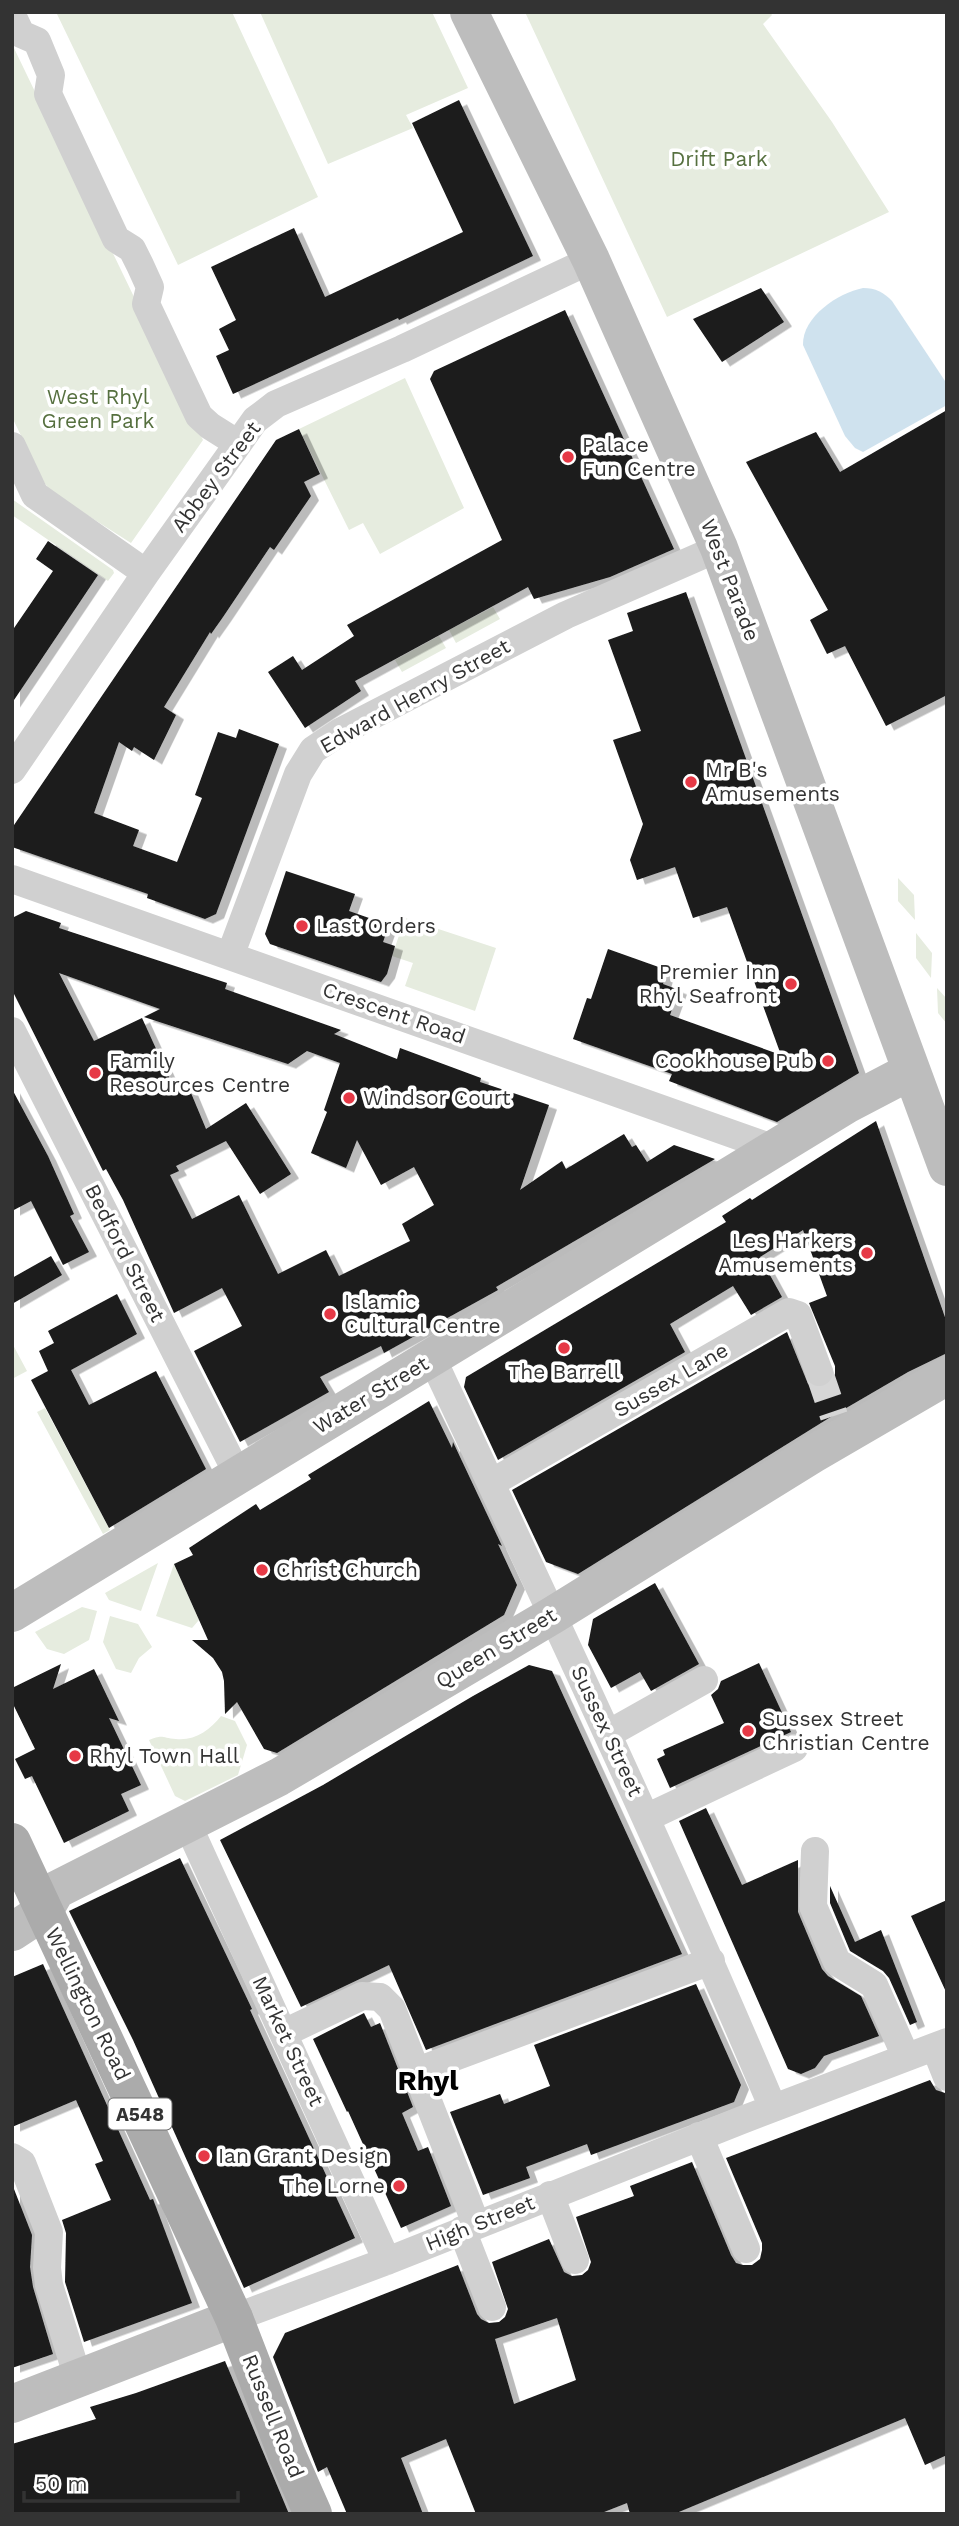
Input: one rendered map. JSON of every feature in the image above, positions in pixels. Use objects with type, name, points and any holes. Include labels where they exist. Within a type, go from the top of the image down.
[{"type":"main road","name":"Wellington Road","points":[[12,1842],[234,2318]]},
{"type":"main road","name":"Russell Road","points":[[234,2318],[313,2514]]},
{"type":"street","name":"West Parade","points":[[469,12],[591,260],[719,548],[947,1167]]},
{"type":"street","points":[[12,15],[21,34],[37,41],[51,75],[48,94],[116,239],[132,249],[140,265],[150,287],[146,304],[199,416],[237,443]]},
{"type":"street","name":"Abbey Street","points":[[12,770],[146,573],[255,420],[276,404],[591,260]]},
{"type":"street","points":[[12,446],[36,495],[146,573]]},
{"type":"street","name":"Edward Henry Street","points":[[230,956],[298,774],[313,750],[340,732],[566,615],[719,548]]},
{"type":"street","name":"Crescent Road","points":[[12,879],[775,1149]]},
{"type":"street","name":"Bedford Street","points":[[12,1031],[237,1475]]},
{"type":"street","name":"Water Street","points":[[12,1613],[846,1105],[911,1072]]},
{"type":"street","name":"Sussex Lane","points":[[491,1483],[789,1312],[798,1315],[819,1372]]},
{"type":"street","name":"Sussex Street","points":[[432,1358],[608,1734],[711,1961],[773,2108]]},
{"type":"street","name":"Queen Street","points":[[12,1932],[44,1911],[56,1890],[279,1777],[553,1615],[838,1427],[947,1376]]},
{"type":"street","points":[[608,1734],[704,1680]]},
{"type":"street","points":[[646,1818],[794,1748]]},
{"type":"street","name":"Market Street","points":[[187,1822],[387,2261]]},
{"type":"street","points":[[815,1851],[813,1906],[837,1962],[874,1985],[906,2057]]},
{"type":"street","points":[[417,2071],[711,1961]]},
{"type":"street","points":[[284,2033],[362,1996],[380,1997],[393,2010],[417,2071],[469,2227],[492,2307]]},
{"type":"street","points":[[941,2044],[947,2077]]},
{"type":"street","name":"High Street","points":[[12,2404],[387,2261],[699,2136],[941,2044]]},
{"type":"street","points":[[699,2136],[746,2249]]},
{"type":"street","points":[[12,2157],[22,2163],[49,2232],[49,2284],[78,2378]]},
{"type":"street","points":[[550,2195],[575,2260]]},
{"type":"green space","points":[[56,12],[232,12],[318,197],[178,265]]},
{"type":"green space","points":[[260,12],[432,12],[468,88],[406,115],[413,128],[328,164]]},
{"type":"green space","name":"Drift Park","points":[[525,12],[770,12],[772,15],[763,24],[832,122],[889,212],[667,317]]},
{"type":"green space","name":"West Rhyl Green Park","points":[[12,44],[203,440],[131,543],[51,492],[12,417]]},
{"type":"green space","points":[[405,378],[464,508],[380,554],[363,523],[349,530],[299,429]]},
{"type":"green space","points":[[12,499],[113,570],[114,573],[108,581],[12,515]]},
{"type":"green space","points":[[493,607],[500,619],[456,643],[449,630]]},
{"type":"green space","points":[[439,636],[446,648],[402,672],[395,660]]},
{"type":"green space","points":[[898,878],[914,895],[915,920],[898,901]]},
{"type":"green space","points":[[405,918],[496,948],[475,1011],[405,986],[413,963],[392,956]]},
{"type":"green space","points":[[916,933],[932,953],[931,978],[916,958]]},
{"type":"green space","points":[[937,988],[947,999],[947,1024],[938,1013]]},
{"type":"green space","points":[[12,1343],[27,1371],[12,1379]]},
{"type":"green space","points":[[45,1408],[110,1530],[103,1534],[37,1412]]},
{"type":"green space","points":[[158,1563],[141,1611],[109,1600],[105,1593]]},
{"type":"green space","points":[[174,1564],[199,1620],[192,1628],[156,1616]]},
{"type":"green space","points":[[82,1607],[97,1611],[89,1640],[64,1654],[47,1649],[35,1632]]},
{"type":"green space","points":[[110,1616],[138,1624],[152,1647],[139,1658],[131,1673],[116,1669],[103,1642]]},
{"type":"green space","points":[[221,1716],[235,1721],[247,1745],[238,1775],[185,1801],[175,1796],[149,1740],[196,1736],[212,1726]]},
{"type":"water","points":[[863,288],[879,291],[892,301],[947,384],[947,405],[863,452],[855,448],[845,436],[803,345],[808,325],[823,308],[843,295]]},
{"type":"building","points":[[459,100],[533,256],[399,320],[398,318],[233,394],[216,356],[229,350],[219,329],[236,320],[211,267],[294,228],[325,297],[463,232],[412,123]]},
{"type":"building","points":[[761,288],[784,322],[722,362],[693,319]]},
{"type":"building","points":[[565,310],[674,549],[610,577],[534,599],[528,587],[355,681],[361,691],[305,728],[268,672],[293,656],[302,670],[354,636],[347,625],[502,540],[430,379],[434,371]]},
{"type":"building","points":[[947,410],[947,695],[886,726],[845,646],[827,654],[810,620],[828,610],[746,462],[816,432],[840,472]]},
{"type":"building","points":[[299,429],[320,474],[304,482],[311,496],[274,550],[270,547],[211,634],[210,632],[164,707],[176,715],[154,760],[134,747],[132,751],[119,742],[94,813],[139,830],[133,846],[177,862],[202,798],[195,795],[218,732],[236,738],[239,729],[279,744],[216,914],[205,919],[147,898],[148,894],[12,847],[12,828],[276,440]]},
{"type":"building","points":[[48,541],[98,575],[12,703],[12,631],[53,571],[36,559]]},
{"type":"building","points":[[686,592],[859,1073],[777,1122],[669,1081],[672,1074],[573,1039],[587,998],[591,999],[608,949],[667,970],[663,984],[679,990],[670,1015],[781,1055],[727,907],[693,918],[675,867],[637,880],[630,860],[643,824],[613,740],[641,731],[608,640],[633,631],[627,613]]},
{"type":"building","name":"Last Orders","points":[[286,871],[355,894],[349,911],[389,925],[383,942],[395,946],[387,974],[381,982],[270,944],[265,934]]},
{"type":"building","points":[[26,911],[61,923],[59,928],[227,983],[225,989],[341,1030],[334,1034],[397,1059],[400,1048],[481,1078],[480,1082],[549,1105],[520,1190],[562,1161],[566,1169],[624,1134],[632,1147],[636,1145],[647,1162],[674,1145],[715,1159],[496,1287],[498,1290],[384,1353],[381,1346],[320,1377],[329,1392],[240,1442],[194,1351],[242,1326],[222,1288],[174,1313],[123,1200],[106,1169],[103,1171],[12,990],[12,918]],"holes":[[[59,973],[160,1009],[144,1017],[288,1064],[307,1051],[340,1063],[324,1110],[327,1112],[311,1153],[346,1168],[357,1140],[381,1185],[414,1167],[434,1205],[402,1224],[410,1241],[339,1276],[326,1250],[278,1274],[239,1195],[192,1219],[170,1175],[179,1171],[176,1166],[226,1141],[260,1194],[291,1174],[246,1103],[206,1129],[186,1081],[173,1086],[142,1018],[94,1041]]]},
{"type":"building","points":[[12,1089],[48,1156],[74,1214],[70,1216],[89,1252],[63,1265],[31,1201],[12,1211]]},
{"type":"building","points":[[876,1121],[947,1323],[947,1353],[908,1372],[829,1418],[578,1574],[546,1562],[512,1490],[787,1332],[808,1384],[817,1388],[832,1382],[835,1366],[809,1303],[827,1296],[803,1230],[760,1257],[782,1297],[751,1315],[733,1286],[670,1324],[685,1352],[498,1460],[464,1387],[466,1377],[726,1222],[722,1216],[750,1198],[752,1200]]},
{"type":"building","points":[[51,1256],[62,1275],[12,1304],[12,1278]]},
{"type":"building","points":[[117,1294],[137,1334],[71,1370],[89,1405],[156,1371],[206,1469],[109,1528],[31,1380],[48,1371],[39,1351],[54,1343],[48,1331]]},
{"type":"building","points":[[429,1401],[452,1448],[453,1442],[502,1546],[498,1544],[517,1585],[504,1615],[277,1753],[264,1749],[237,1702],[225,1714],[222,1672],[213,1658],[192,1640],[208,1640],[174,1564],[193,1555],[189,1548],[256,1504],[260,1510],[311,1479],[308,1475]]},
{"type":"building","points":[[655,1583],[699,1664],[651,1691],[640,1672],[611,1688],[588,1645],[593,1619]]},
{"type":"building","name":"Sussex Street Christian Centre","points":[[759,1663],[791,1732],[670,1788],[657,1759],[665,1755],[663,1750],[724,1723],[711,1695],[718,1689],[721,1681]]},
{"type":"building","name":"Rhyl Town Hall","points":[[61,1664],[53,1689],[94,1669],[119,1721],[109,1718],[141,1785],[121,1794],[129,1811],[64,1843],[32,1776],[25,1779],[15,1759],[35,1749],[12,1702],[12,1688]]},
{"type":"building","points":[[529,1665],[552,1671],[682,1954],[426,2050],[389,1965],[301,2007],[220,1840],[323,1785]]},
{"type":"building","points":[[706,1808],[742,1885],[798,1860],[798,1912],[822,1969],[828,1976],[861,1996],[879,2036],[824,2056],[815,2068],[801,2074],[788,2069],[679,1821]]},
{"type":"building","points":[[180,1858],[252,2009],[250,2010],[355,2238],[244,2288],[133,2040],[69,1911]]},
{"type":"building","points":[[830,1886],[855,1942],[881,1930],[917,2022],[910,2025],[889,1978],[883,1971],[850,1951],[830,1903]]},
{"type":"building","points":[[947,1900],[947,1994],[911,1916]]},
{"type":"building","points":[[43,1964],[150,2200],[153,2199],[192,2303],[84,2342],[65,2282],[66,2233],[62,2220],[111,2200],[95,2164],[103,2161],[76,2100],[12,2127],[12,1977]]},
{"type":"building","points":[[696,1984],[741,2085],[734,2102],[591,2155],[587,2144],[526,2167],[530,2178],[483,2195],[450,2112],[500,2094],[504,2104],[550,2086],[534,2045]]},
{"type":"building","points":[[364,2013],[371,2027],[380,2023],[413,2107],[402,2113],[418,2151],[428,2147],[451,2206],[401,2228],[313,2039]]},
{"type":"building","points":[[930,2080],[936,2090],[945,2093],[947,2455],[925,2465],[905,2418],[674,2514],[630,2514],[627,2503],[599,2514],[476,2514],[446,2439],[401,2458],[423,2514],[347,2514],[327,2467],[318,2472],[273,2357],[285,2333],[458,2265],[477,2314],[489,2323],[499,2322],[508,2309],[492,2262],[549,2239],[564,2272],[572,2276],[582,2275],[591,2262],[576,2217],[634,2196],[630,2186],[692,2162],[731,2255],[736,2263],[752,2265],[760,2259],[762,2243],[726,2158]],"holes":[[[557,2318],[576,2380],[514,2404],[495,2339]]]},
{"type":"building","points":[[12,2184],[32,2235],[30,2267],[33,2287],[53,2354],[12,2368]]},
{"type":"building","points":[[225,2361],[289,2514],[12,2514],[12,2444],[96,2419],[90,2407]]},
{"type":"tunnel","points":[[819,1372],[834,1416]]},
{"type":"place","name":"Palace Fun Centre","points":[[568,457]]},
{"type":"place","name":"Mr B's Amusements","points":[[691,782]]},
{"type":"place","name":"Last Orders","points":[[302,926]]},
{"type":"place","name":"Premier Inn Rhyl Seafront","points":[[791,984]]},
{"type":"place","name":"Cookhouse Pub","points":[[828,1061]]},
{"type":"place","name":"Family Resources Centre","points":[[95,1073]]},
{"type":"place","name":"Windsor Court","points":[[349,1098]]},
{"type":"place","name":"Les Harkers Amusements","points":[[867,1253]]},
{"type":"place","name":"Islamic Cultural Centre","points":[[330,1314]]},
{"type":"place","name":"The Barrell","points":[[564,1348]]},
{"type":"place","name":"Christ Church","points":[[262,1570]]},
{"type":"place","name":"Sussex Street Christian Centre","points":[[748,1731]]},
{"type":"place","name":"Rhyl Town Hall","points":[[75,1756]]},
{"type":"place","name":"Ian Grant Design","points":[[204,2156]]},
{"type":"place","name":"The Lorne","points":[[399,2186]]},
{"type":"district","name":"Rhyl","points":[[428,2080]]}]
